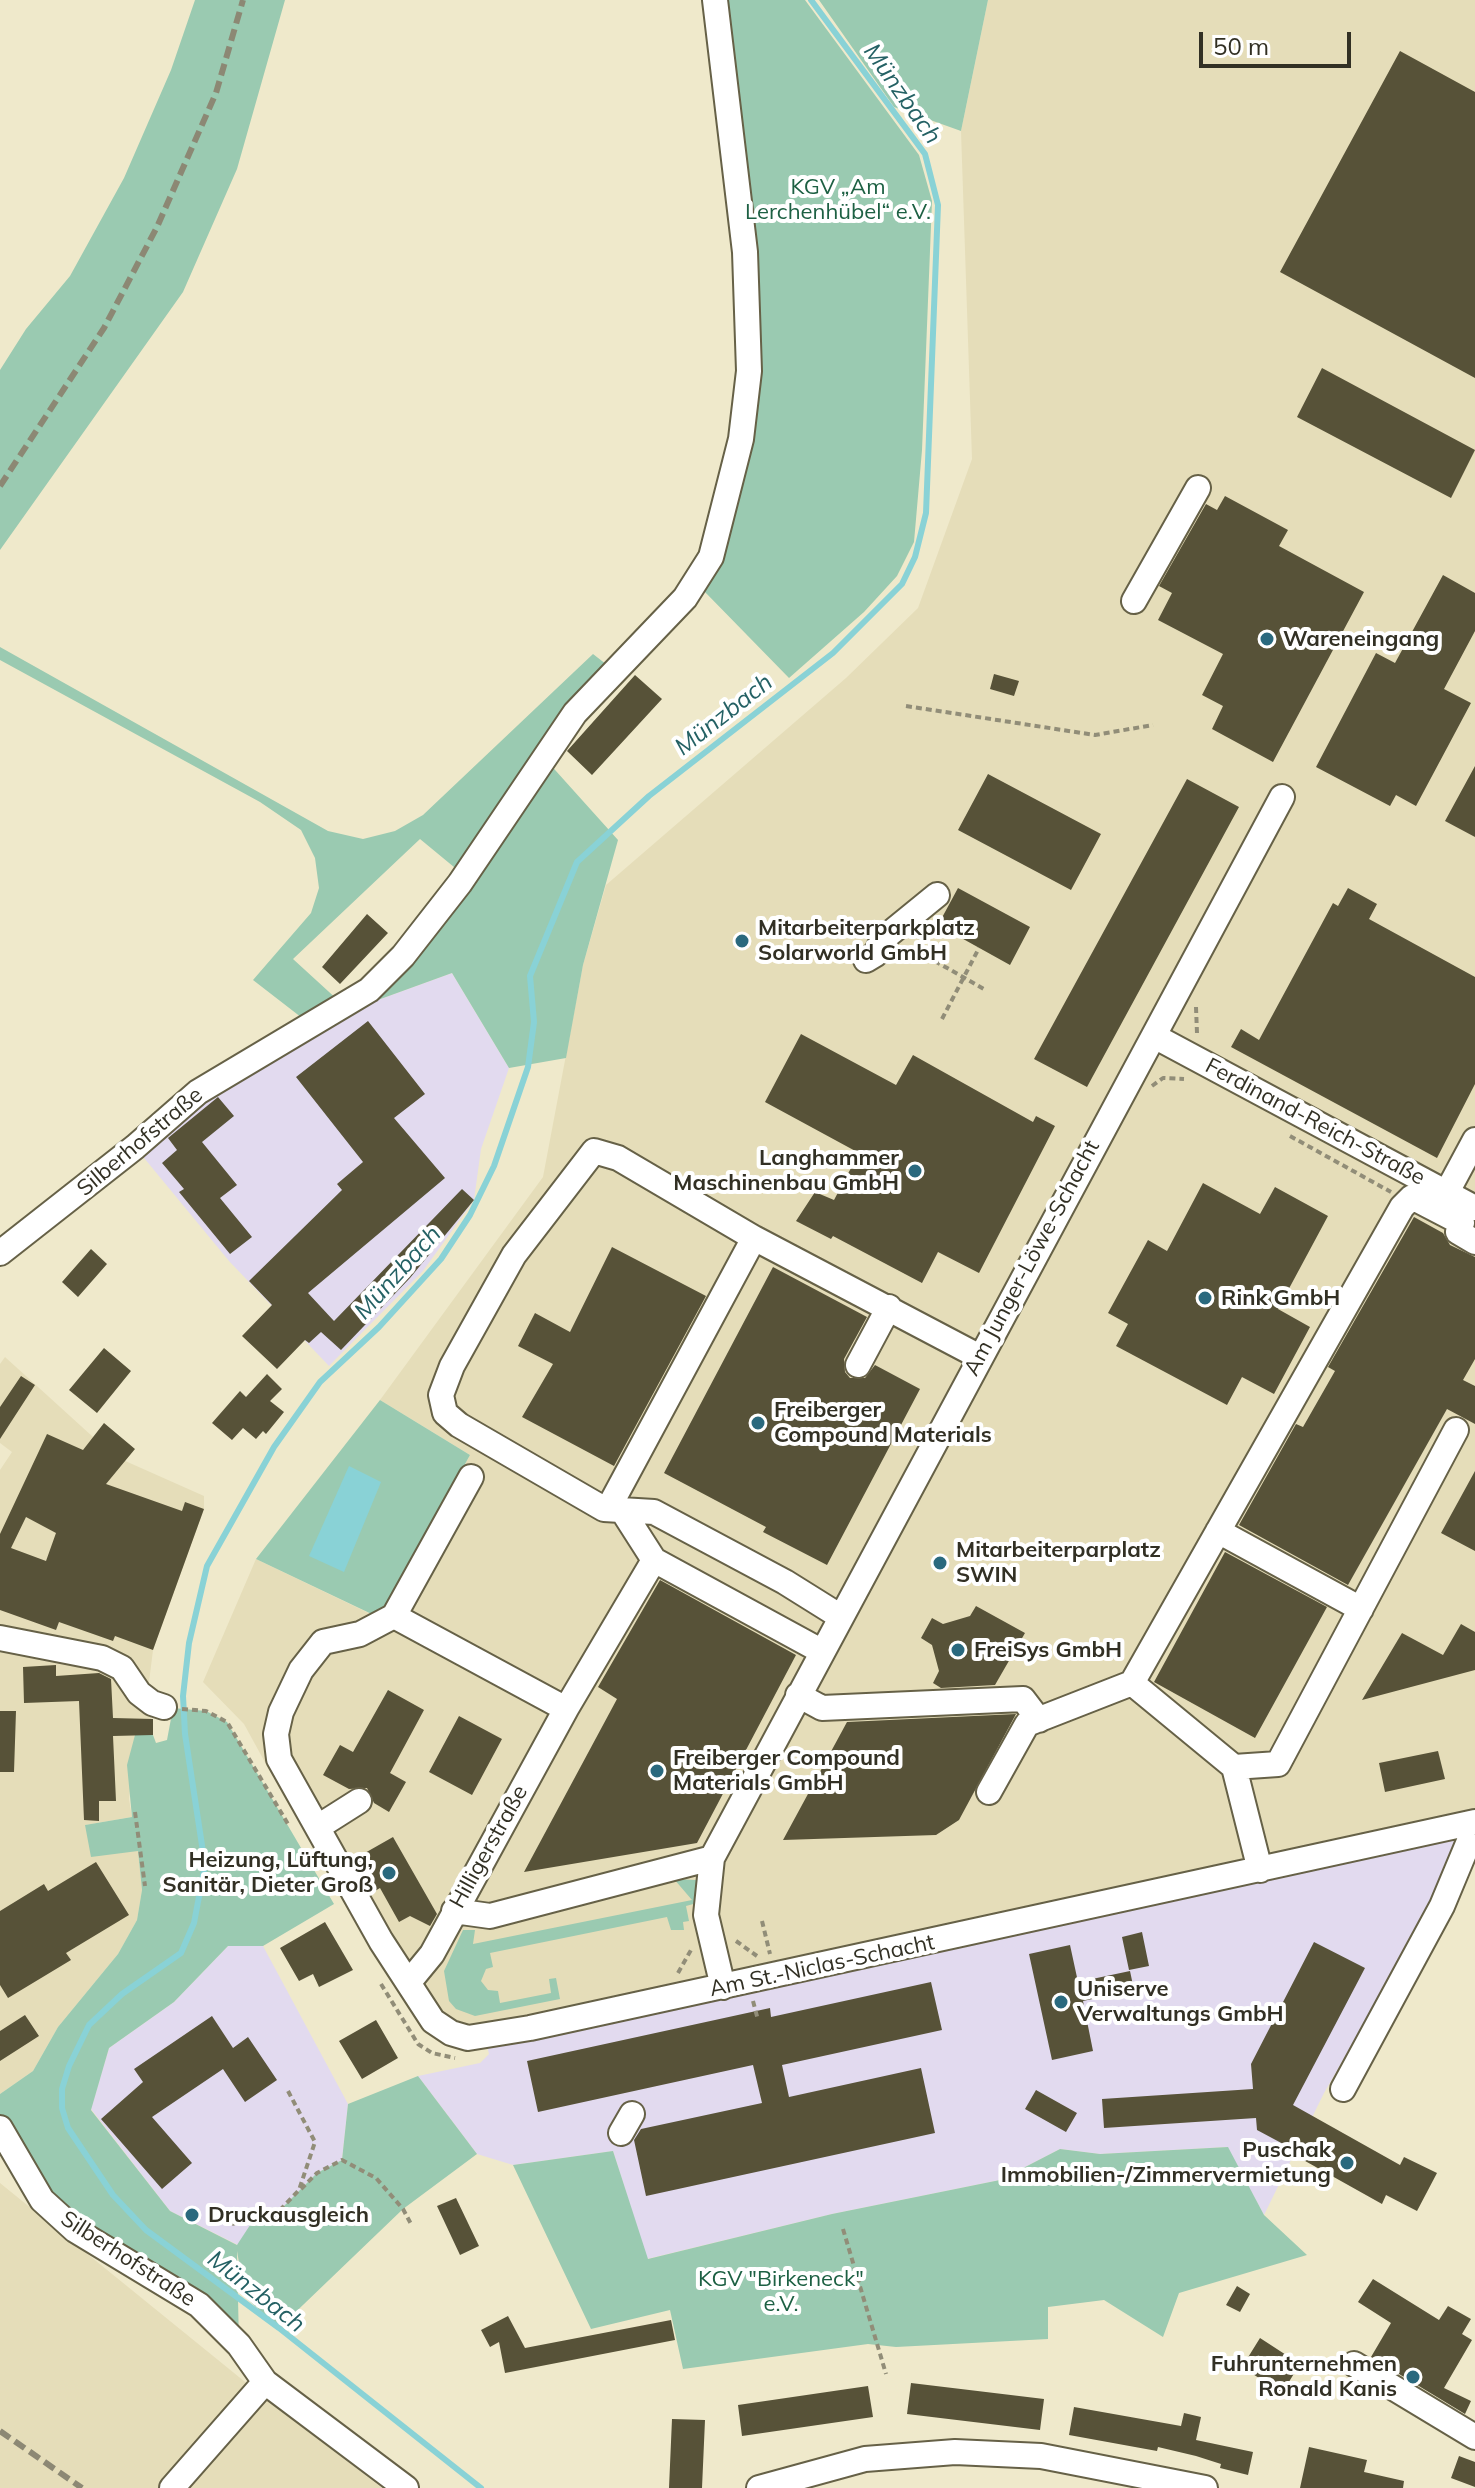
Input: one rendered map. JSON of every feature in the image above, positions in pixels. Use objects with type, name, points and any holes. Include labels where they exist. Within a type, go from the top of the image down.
[{"type":"street","name":"Silberhofstraße","points":[[0,1253],[135,1147],[198,1092],[369,990],[403,956],[460,883],[575,713],[685,598],[711,557],[741,439],[749,371],[745,252],[715,0]]},
{"type":"street","points":[[1134,601],[1198,488]]},
{"type":"street","name":"Am Junger-Löwe-Schacht","points":[[723,1987],[709,1925],[707,1894],[712,1858],[1282,797]]},
{"type":"street","points":[[866,960],[876,954],[883,939],[937,895]]},
{"type":"street","name":"Ferdinand-Reich-Straße","points":[[1154,1036],[1475,1208]]},
{"type":"street","points":[[1447,1192],[1475,1140]]},
{"type":"street","points":[[841,1617],[785,1582],[654,1512],[615,1510],[578,1496],[459,1425],[445,1413],[441,1395],[452,1366],[514,1255],[594,1151],[618,1158],[754,1238],[980,1357]]},
{"type":"street","points":[[989,1792],[1027,1724],[1132,1683],[1218,1531],[1242,1476],[1402,1207],[1412,1197],[1462,1223],[1458,1232],[1475,1242]]},
{"type":"street","points":[[615,1510],[754,1238]]},
{"type":"street","points":[[858,1365],[889,1307]]},
{"type":"street","points":[[1234,1767],[1278,1764],[1456,1430]]},
{"type":"street","points":[[471,1477],[394,1616],[566,1709]]},
{"type":"street","points":[[615,1510],[654,1560],[821,1651]]},
{"type":"street","points":[[1218,1531],[1361,1609]]},
{"type":"street","name":"Hilligerstraße","points":[[409,1982],[432,1954],[566,1709],[654,1560]]},
{"type":"street","name":"Am St.-Niclas-Schacht","points":[[394,1616],[360,1634],[323,1642],[301,1670],[281,1712],[276,1734],[279,1759],[381,1941],[433,2021],[451,2033],[468,2038],[723,1987],[1475,1825]]},
{"type":"street","points":[[0,1638],[102,1658],[122,1668],[139,1693],[164,1707]]},
{"type":"street","points":[[1132,1683],[1234,1767],[1260,1870]]},
{"type":"street","points":[[798,1695],[822,1708],[1023,1699],[1039,1720]]},
{"type":"street","points":[[318,1827],[359,1801]]},
{"type":"street","name":"Am St.-Niclas-Schacht","points":[[1343,2089],[1442,1906],[1475,1825]]},
{"type":"street","points":[[454,1911],[490,1916],[712,1858]]},
{"type":"street","name":"Silberhofstraße","points":[[0,2128],[42,2200],[75,2230],[199,2305],[239,2345],[265,2382],[406,2488]]},
{"type":"street","points":[[1354,2364],[1475,2437]]},
{"type":"street","points":[[172,2488],[265,2382]]},
{"type":"street","points":[[759,2488],[865,2459],[955,2452],[1041,2456],[1205,2488]]},
{"type":"path","points":[[906,706],[1095,735],[1153,725]]},
{"type":"path","points":[[942,1019],[979,948]]},
{"type":"path","points":[[926,956],[984,989]]},
{"type":"path","points":[[1197,1001],[1194,1028],[1206,1042]]},
{"type":"path","points":[[1142,1098],[1163,1078],[1180,1077],[1193,1084]]},
{"type":"path","points":[[1286,1134],[1392,1192],[1412,1197]]},
{"type":"path","points":[[135,1812],[145,1886]]},
{"type":"path","points":[[673,1977],[690,1954],[691,1929],[709,1925]]},
{"type":"path","points":[[288,2091],[315,2142],[299,2190]]},
{"type":"path","points":[[232,2224],[279,2211],[317,2173],[342,2160],[376,2178],[403,2209],[411,2224]]},
{"type":"path","points":[[843,2229],[886,2374]]},
{"type":"shaded area","points":[[988,0],[1475,0],[1475,1814],[480,2045],[418,2012],[284,1797],[244,1724],[203,1682],[256,1559],[379,1618],[470,1455],[380,1400],[543,1177],[583,965],[606,885],[846,678],[918,608],[972,459],[961,131]]},
{"type":"shaded area","points":[[452,973],[509,1068],[481,1149],[474,1200],[423,1271],[329,1366],[229,1261],[135,1147],[346,1005],[352,1015],[375,1001]]},
{"type":"shaded area","points":[[5,1357],[114,1456],[204,1496],[204,1509],[153,1650],[148,1690],[153,1735],[135,1736],[129,1799],[132,1817],[85,1825],[138,1850],[142,1890],[137,1920],[118,1954],[58,2027],[33,2071],[0,2094],[0,1470],[12,1452],[0,1443],[0,1364]]},
{"type":"shaded area","points":[[1448,1829],[1457,1849],[1430,1909],[1324,2093],[1264,2215],[1227,2147],[1100,2154],[1060,2149],[1000,2180],[832,2214],[647,2259],[613,2151],[513,2165],[477,2154],[418,2076],[480,2063],[489,2054],[485,2037]]},
{"type":"shaded area","points":[[228,1946],[263,1946],[348,2104],[342,2160],[317,2173],[279,2211],[254,2219],[238,2245],[170,2211],[91,2109],[109,2048],[174,2002]]},
{"type":"shaded area","points":[[0,2183],[271,2403],[382,2488],[0,2488]]},
{"type":"green space","points":[[195,0],[285,0],[237,169],[183,292],[0,550],[0,370],[26,329],[70,276],[124,178],[171,70]]},
{"type":"green space","name":"KGV „Am Lerchenhübel“ e.V.","points":[[725,0],[805,0],[919,155],[932,201],[922,450],[914,542],[897,576],[864,612],[789,678],[704,591],[724,544],[749,442]]},
{"type":"green space","points":[[819,0],[988,0],[961,131],[894,107]]},
{"type":"green space","points":[[0,647],[328,831],[363,839],[395,831],[423,815],[593,654],[611,668],[460,872],[420,839],[293,959],[340,1002],[306,1021],[253,980],[311,913],[319,888],[315,858],[301,830],[260,802],[0,660]]},
{"type":"green space","points":[[547,761],[618,840],[583,965],[566,1058],[509,1068],[452,973],[375,1001]]},
{"type":"green space","points":[[380,1400],[470,1455],[380,1618],[256,1559]]},
{"type":"green space","points":[[173,1708],[206,1711],[227,1722],[334,1904],[263,1946],[228,1946],[174,2002],[109,2048],[91,2110],[170,2211],[237,2245],[254,2219],[279,2211],[317,2173],[342,2160],[348,2104],[418,2076],[477,2154],[403,2209],[279,2328],[245,2297],[237,2251],[239,2345],[75,2230],[0,2128],[0,2094],[33,2071],[58,2027],[118,1954],[137,1920],[142,1890],[138,1851],[91,1857],[85,1825],[132,1817],[127,1765],[135,1735],[153,1735],[156,1743],[167,1740]]},
{"type":"green space","points":[[674,1879],[697,1880],[697,1903],[686,1906],[689,1921],[683,1922],[684,1930],[671,1930],[667,1917],[490,1953],[493,1967],[486,1969],[481,1981],[488,1990],[498,1991],[500,2003],[551,1993],[549,1979],[556,1978],[560,1999],[475,2016],[456,2009],[449,2001],[444,1971],[463,1930],[475,1930],[473,1944],[692,1900]]},
{"type":"green space","name":"KGV \"Birkeneck\" e.V.","points":[[1228,2147],[1264,2215],[1307,2255],[1179,2293],[1163,2337],[1104,2300],[1048,2307],[1048,2339],[896,2347],[868,2344],[683,2369],[670,2310],[591,2329],[513,2165],[613,2151],[648,2259],[832,2214],[1000,2180],[1060,2149],[1100,2154]]},
{"type":"water","points":[[349,1466],[381,1482],[344,1572],[309,1556]]},
{"type":"building","points":[[1400,51],[1475,92],[1475,378],[1280,272]]},
{"type":"building","points":[[1322,368],[1475,450],[1451,498],[1297,417]]},
{"type":"building","name":"Wareneingang","points":[[1225,496],[1288,530],[1279,546],[1364,592],[1273,762],[1212,729],[1223,706],[1202,695],[1223,654],[1158,620],[1172,593],[1159,586],[1206,504],[1217,510]]},
{"type":"building","points":[[1443,575],[1475,593],[1475,631],[1444,689],[1471,703],[1416,806],[1396,795],[1390,806],[1316,767],[1376,653],[1395,663]]},
{"type":"building","points":[[994,674],[1019,681],[1014,696],[990,689]]},
{"type":"building","points":[[635,675],[662,699],[592,775],[567,751]]},
{"type":"building","points":[[1475,766],[1475,837],[1445,821]]},
{"type":"building","points":[[988,774],[1101,834],[1071,890],[958,830]]},
{"type":"building","points":[[1187,779],[1239,807],[1087,1087],[1034,1059]]},
{"type":"building","points":[[958,888],[1030,927],[1010,965],[938,925]]},
{"type":"building","points":[[1348,888],[1377,904],[1369,919],[1475,977],[1475,1084],[1437,1158],[1231,1047],[1241,1029],[1259,1040],[1333,903],[1338,906]]},
{"type":"building","points":[[367,914],[388,933],[340,984],[322,967]]},
{"type":"building","points":[[368,1021],[425,1094],[394,1118],[445,1178],[308,1293],[334,1321],[462,1189],[474,1200],[410,1278],[341,1350],[321,1332],[309,1343],[305,1340],[277,1369],[242,1336],[272,1305],[249,1281],[342,1190],[337,1184],[363,1162],[296,1077]]},
{"type":"building","name":"Langhammer Maschinenbau GmbH","points":[[801,1034],[896,1085],[913,1055],[1033,1122],[1036,1116],[1055,1126],[979,1273],[938,1252],[922,1283],[833,1236],[831,1239],[796,1221],[815,1192],[834,1200],[859,1153],[765,1102]]},
{"type":"building","points":[[218,1097],[234,1116],[202,1142],[237,1185],[220,1198],[252,1237],[230,1254],[179,1192],[184,1189],[162,1163],[177,1150],[168,1138]]},
{"type":"building","points":[[1203,1183],[1260,1214],[1275,1187],[1328,1216],[1278,1309],[1310,1327],[1274,1394],[1242,1377],[1227,1405],[1116,1346],[1128,1324],[1108,1313],[1148,1240],[1167,1251]]},
{"type":"building","points":[[1414,1217],[1443,1233],[1450,1245],[1475,1257],[1475,1359],[1463,1380],[1475,1386],[1475,1424],[1447,1409],[1348,1585],[1239,1525],[1296,1424],[1303,1427],[1335,1371],[1328,1367]]},
{"type":"building","points":[[612,1247],[706,1296],[614,1466],[522,1417],[553,1364],[518,1346],[535,1313],[570,1332]]},
{"type":"building","points":[[91,1249],[107,1264],[78,1297],[62,1282]]},
{"type":"building","name":"Freiberger Compound Materials","points":[[773,1267],[867,1317],[844,1359],[845,1372],[850,1378],[865,1378],[875,1365],[920,1389],[827,1565],[763,1532],[766,1527],[664,1473]]},
{"type":"building","points":[[104,1348],[131,1371],[97,1413],[69,1390]]},
{"type":"building","points":[[267,1374],[282,1389],[270,1401],[284,1412],[266,1434],[263,1431],[256,1439],[243,1428],[232,1440],[212,1423],[240,1391],[246,1397]]},
{"type":"building","points":[[21,1376],[35,1385],[0,1439],[0,1407]]},
{"type":"building","points":[[104,1423],[135,1449],[106,1484],[182,1511],[185,1502],[204,1509],[153,1650],[115,1636],[113,1641],[59,1622],[56,1630],[0,1610],[0,1534],[47,1434],[83,1450]],"holes":[[[26,1517],[56,1533],[46,1561],[11,1548]]]},
{"type":"building","points":[[1475,1471],[1475,1551],[1441,1533]]},
{"type":"building","points":[[1225,1552],[1327,1607],[1255,1738],[1154,1682]]},
{"type":"building","name":"Freiberger Compound Materials GmbH","points":[[660,1580],[796,1655],[697,1843],[524,1872],[617,1699],[598,1687]]},
{"type":"building","points":[[976,1606],[1025,1633],[995,1685],[941,1688],[933,1683],[939,1671],[932,1645],[921,1638],[932,1618],[943,1624],[970,1616]]},
{"type":"building","points":[[1461,1624],[1475,1632],[1475,1670],[1362,1700],[1402,1633],[1443,1655]]},
{"type":"building","points":[[56,1665],[56,1676],[99,1673],[111,1679],[113,1718],[153,1719],[153,1735],[113,1736],[116,1801],[99,1801],[99,1821],[84,1820],[79,1701],[24,1703],[23,1667]]},
{"type":"building","points":[[388,1690],[424,1710],[390,1773],[406,1782],[389,1812],[374,1803],[367,1788],[349,1789],[323,1775],[340,1745],[353,1752]]},
{"type":"building","points":[[0,1711],[16,1711],[14,1772],[0,1772]]},
{"type":"building","name":"Freiberger Compound Materials GmbH","points":[[1016,1714],[959,1820],[936,1835],[783,1840],[847,1722]]},
{"type":"building","points":[[459,1716],[502,1739],[472,1795],[429,1772]]},
{"type":"building","points":[[1438,1751],[1445,1779],[1385,1792],[1379,1763]]},
{"type":"building","name":"Heizung, Lüftung, Sanitär, Dieter Groß","points":[[393,1837],[437,1914],[430,1926],[410,1916],[399,1922],[380,1888],[375,1891],[356,1858]]},
{"type":"building","points":[[96,1862],[129,1915],[66,1953],[71,1960],[8,1998],[0,1985],[0,1911],[44,1884],[48,1891]]},
{"type":"building","points":[[325,1922],[353,1970],[319,1987],[313,1974],[299,1981],[280,1948]]},
{"type":"building","points":[[1142,1932],[1149,1966],[1129,1970],[1122,1937]]},
{"type":"building","points":[[1314,1942],[1365,1968],[1293,2105],[1400,2165],[1404,2157],[1437,2173],[1417,2211],[1386,2195],[1382,2204],[1298,2157],[1300,2153],[1257,2130],[1256,2118],[1104,2128],[1102,2099],[1253,2089],[1251,2064]]},
{"type":"building","name":"Uniserve Verwaltungs GmbH","points":[[1070,1945],[1078,1982],[1130,1971],[1134,1990],[1083,2001],[1093,2051],[1052,2060],[1029,1954]]},
{"type":"building","points":[[931,1982],[942,2030],[782,2065],[789,2097],[921,2068],[935,2133],[646,2196],[634,2140],[641,2129],[762,2103],[753,2065],[538,2112],[527,2061],[770,2008],[771,2017]]},
{"type":"building","points":[[25,2015],[39,2036],[0,2061],[0,2031]]},
{"type":"building","points":[[212,2016],[233,2048],[248,2037],[277,2080],[245,2102],[223,2069],[152,2117],[192,2163],[162,2189],[101,2119],[143,2082],[134,2069]]},
{"type":"building","points":[[376,2020],[398,2058],[362,2079],[339,2041]]},
{"type":"building","points":[[1036,2090],[1077,2113],[1066,2132],[1025,2109]]},
{"type":"building","points":[[456,2198],[479,2246],[460,2255],[437,2206]]},
{"type":"building","points":[[1373,2279],[1439,2320],[1448,2306],[1471,2319],[1462,2334],[1472,2340],[1444,2388],[1471,2401],[1465,2414],[1371,2357],[1391,2323],[1358,2302]]},
{"type":"building","points":[[1237,2286],[1250,2294],[1240,2312],[1226,2305]]},
{"type":"building","points":[[508,2316],[525,2348],[671,2320],[675,2340],[505,2373],[499,2342],[490,2347],[481,2330]]},
{"type":"building","points":[[1260,2338],[1300,2364],[1282,2393],[1242,2367]]},
{"type":"building","points":[[911,2383],[1044,2399],[1040,2430],[907,2414]]},
{"type":"building","points":[[868,2386],[873,2417],[742,2436],[738,2405]]},
{"type":"building","points":[[1074,2407],[1181,2426],[1184,2413],[1201,2417],[1196,2440],[1253,2452],[1248,2475],[1220,2468],[1221,2464],[1196,2456],[1158,2447],[1157,2451],[1069,2435]]},
{"type":"building","points":[[672,2419],[705,2420],[702,2488],[669,2488]]},
{"type":"building","points":[[1309,2447],[1367,2460],[1364,2472],[1404,2481],[1403,2488],[1300,2488]]},
{"type":"building","points":[[1459,2456],[1475,2462],[1475,2487],[1451,2478]]},
{"type":"waterway","name":"Münzbach","points":[[481,2488],[279,2328],[146,2230],[113,2195],[68,2128],[62,2108],[62,2089],[69,2066],[89,2025],[122,1994],[181,1953],[194,1923],[205,1865],[185,1734],[183,1696],[189,1643],[207,1566],[274,1447],[320,1382],[379,1327],[441,1259],[470,1215],[494,1166],[528,1067],[534,1022],[530,976],[577,862],[649,796],[833,653],[902,584],[915,557],[926,513],[938,205],[925,154],[811,0]]},
{"type":"railway","points":[[0,486],[104,328],[157,227],[216,93],[243,0]]},
{"type":"railway","points":[[0,2431],[82,2488]]},
{"type":"place","name":"Wareneingang","points":[[1267,639]]},
{"type":"place","name":"Mitarbeiterparkplatz Solarworld GmbH","points":[[742,941]]},
{"type":"place","name":"Langhammer Maschinenbau GmbH","points":[[915,1171]]},
{"type":"place","name":"Rink GmbH","points":[[1205,1298]]},
{"type":"place","name":"Freiberger Compound Materials","points":[[758,1423]]},
{"type":"place","name":"Mitarbeiterparplatz SWIN","points":[[940,1563]]},
{"type":"place","name":"FreiSys GmbH","points":[[958,1650]]},
{"type":"place","name":"Freiberger Compound Materials GmbH","points":[[657,1771]]},
{"type":"place","name":"Heizung, Lüftung, Sanitär, Dieter Groß","points":[[389,1873]]},
{"type":"place","name":"Uniserve Verwaltungs GmbH","points":[[1061,2002]]},
{"type":"place","name":"Puschak Immobilien-/Zimmervermietung","points":[[1347,2163]]},
{"type":"place","name":"Druckausgleich","points":[[192,2215]]},
{"type":"place","name":"Fuhrunternehmen Ronald Kanis","points":[[1413,2377]]}]
